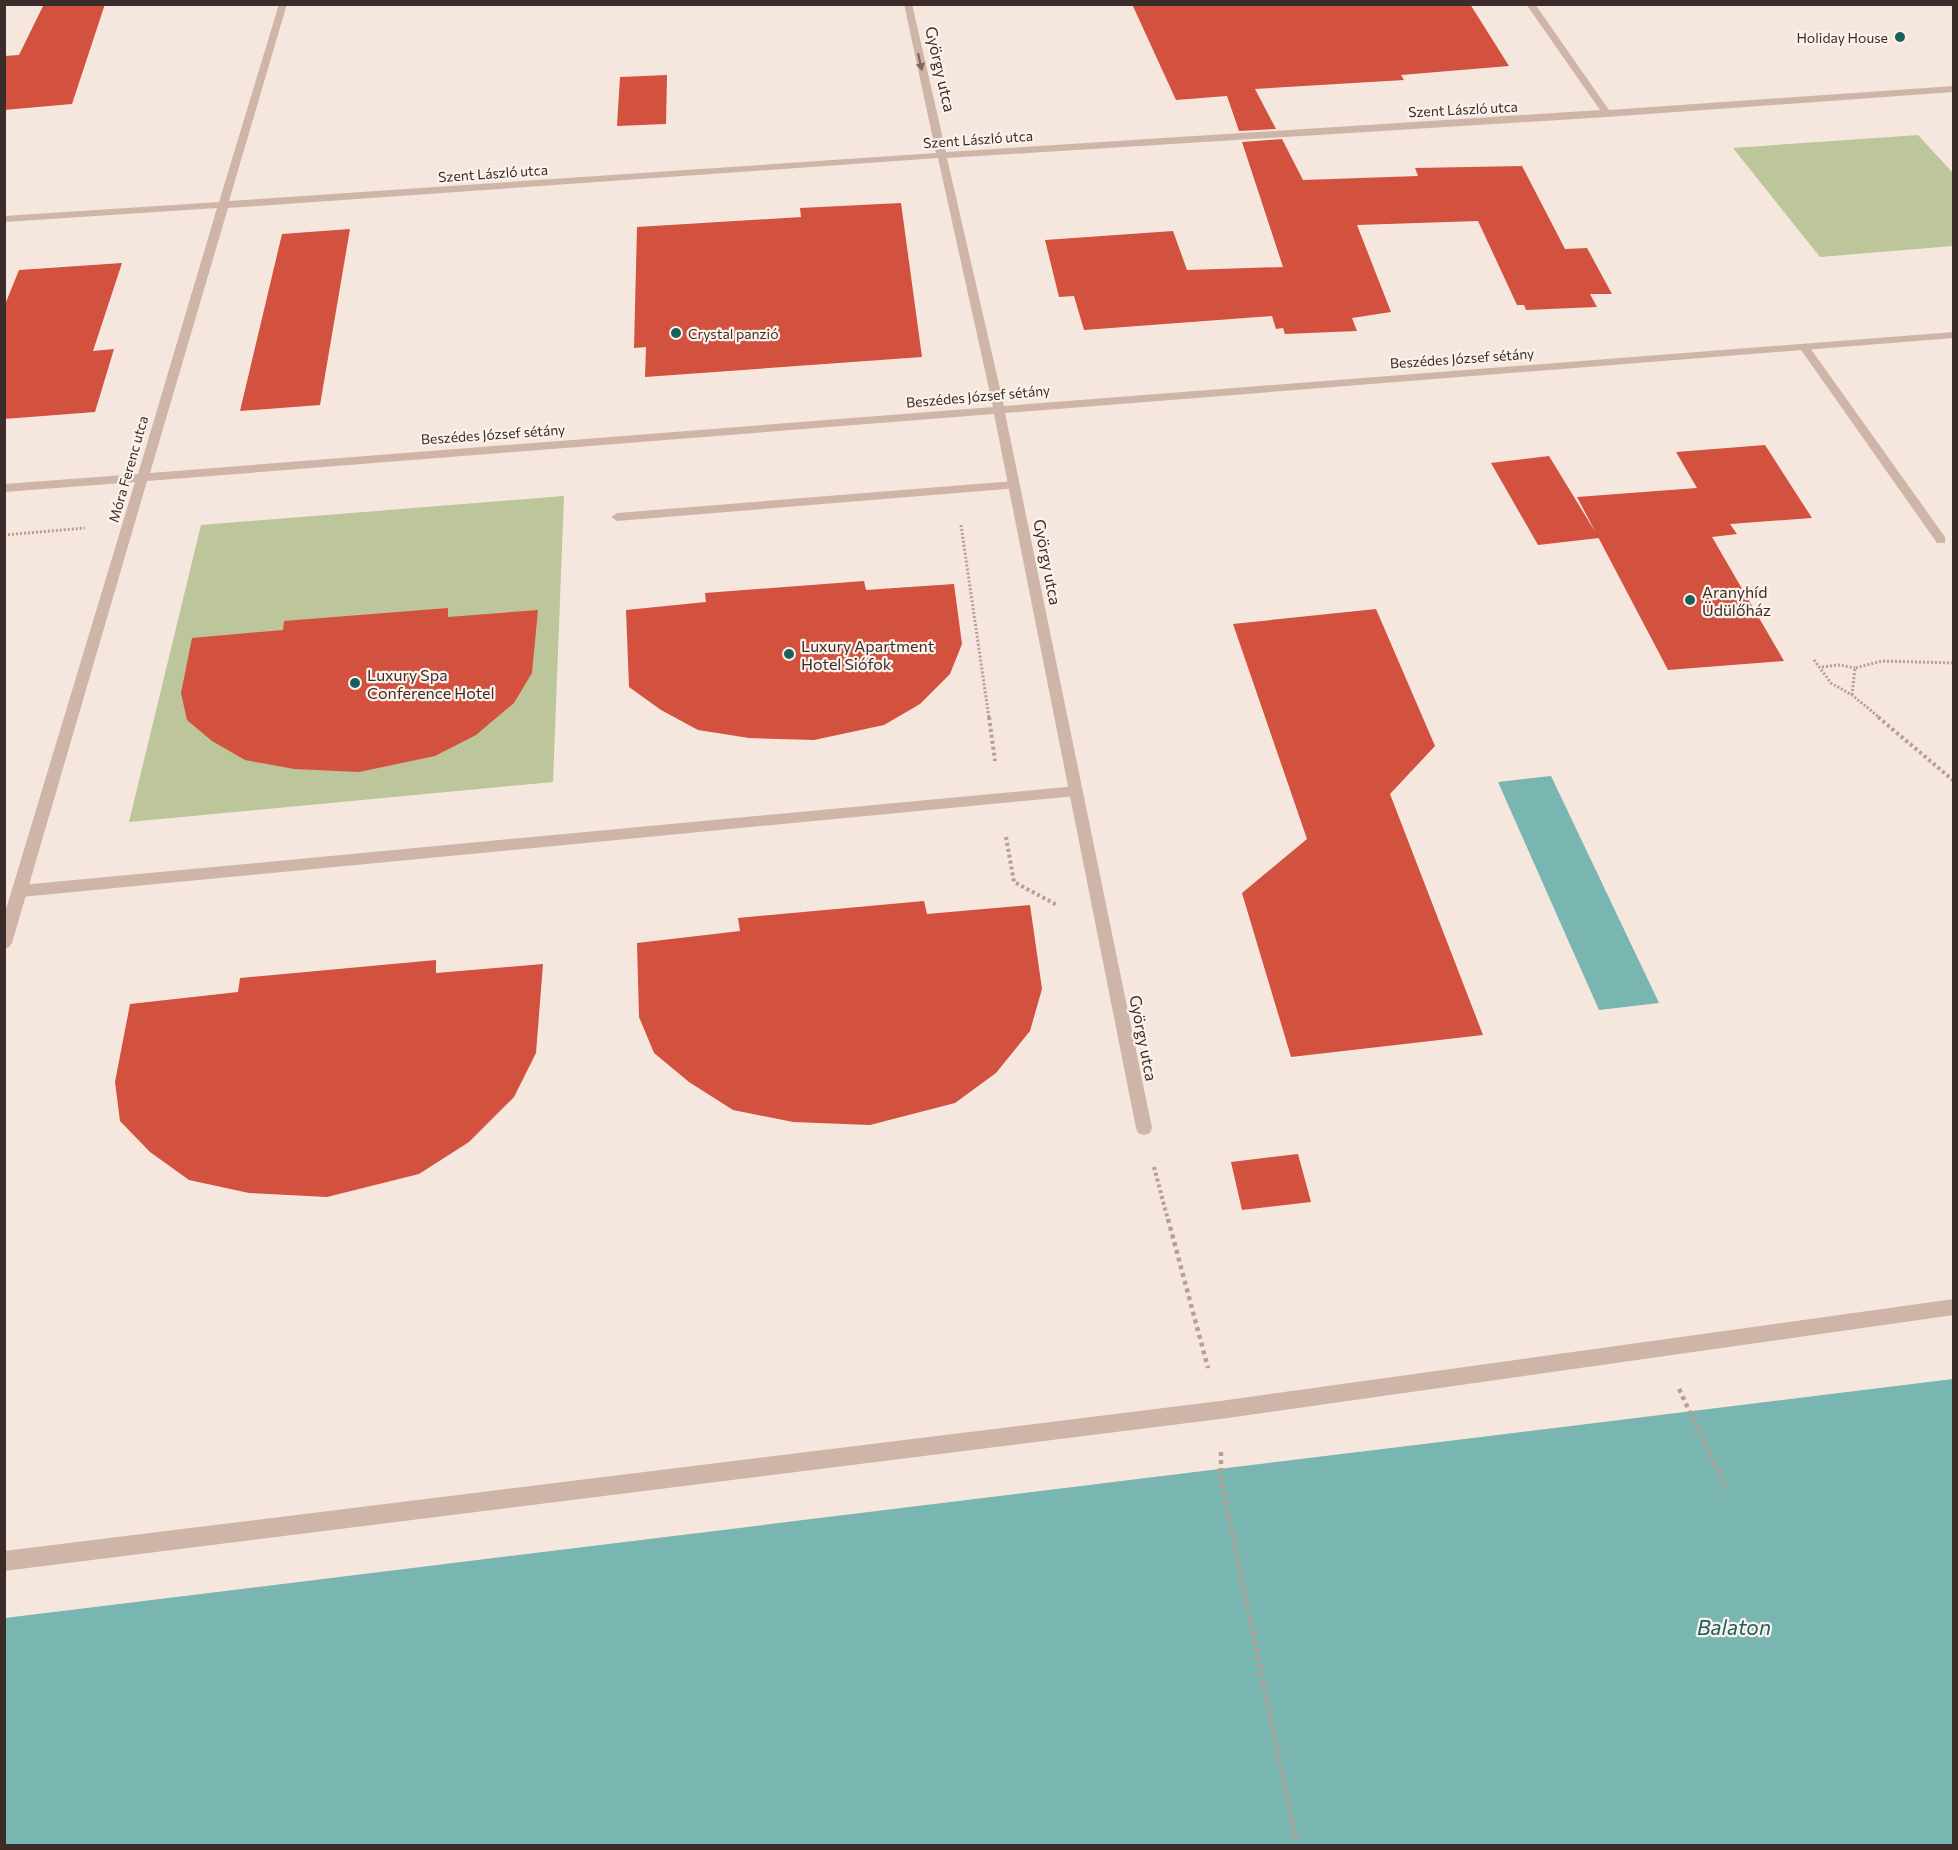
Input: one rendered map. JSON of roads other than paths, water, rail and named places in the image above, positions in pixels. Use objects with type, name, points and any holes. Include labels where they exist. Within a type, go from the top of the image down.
[{"type":"street","name":"Móra Ferenc utca","points":[[4,943],[283,4]]},
{"type":"street","name":"György utca","points":[[908,4],[999,410],[1144,1128]]},
{"type":"street","points":[[1530,4],[1607,114]]},
{"type":"street","name":"Szent László utca","points":[[4,219],[222,206],[941,155],[1607,114],[1953,89]]},
{"type":"street","name":"Beszédes József sétány","points":[[4,488],[1953,335]]},
{"type":"street","points":[[1804,347],[1941,540]]},
{"type":"street","points":[[617,517],[1014,485]]},
{"type":"street","points":[[21,891],[1076,790]]},
{"type":"street","points":[[4,1561],[1220,1410],[1953,1307]]},
{"type":"water","points":[[1551,776],[1659,1003],[1599,1010],[1498,782]]},
{"type":"water","name":"Balaton","points":[[1953,1379],[1953,1845],[5,1845],[5,1618]]},
{"type":"place","name":"Holiday House","points":[[1900,37]]},
{"type":"place","name":"Crystal panzió","points":[[676,333]]},
{"type":"place","name":"Aranyhíd Üdülőház","points":[[1690,600]]},
{"type":"place","name":"Luxury Apartment Hotel Siófok","points":[[789,654]]},
{"type":"place","name":"Luxury Spa Conference Hotel","points":[[355,683]]}]
